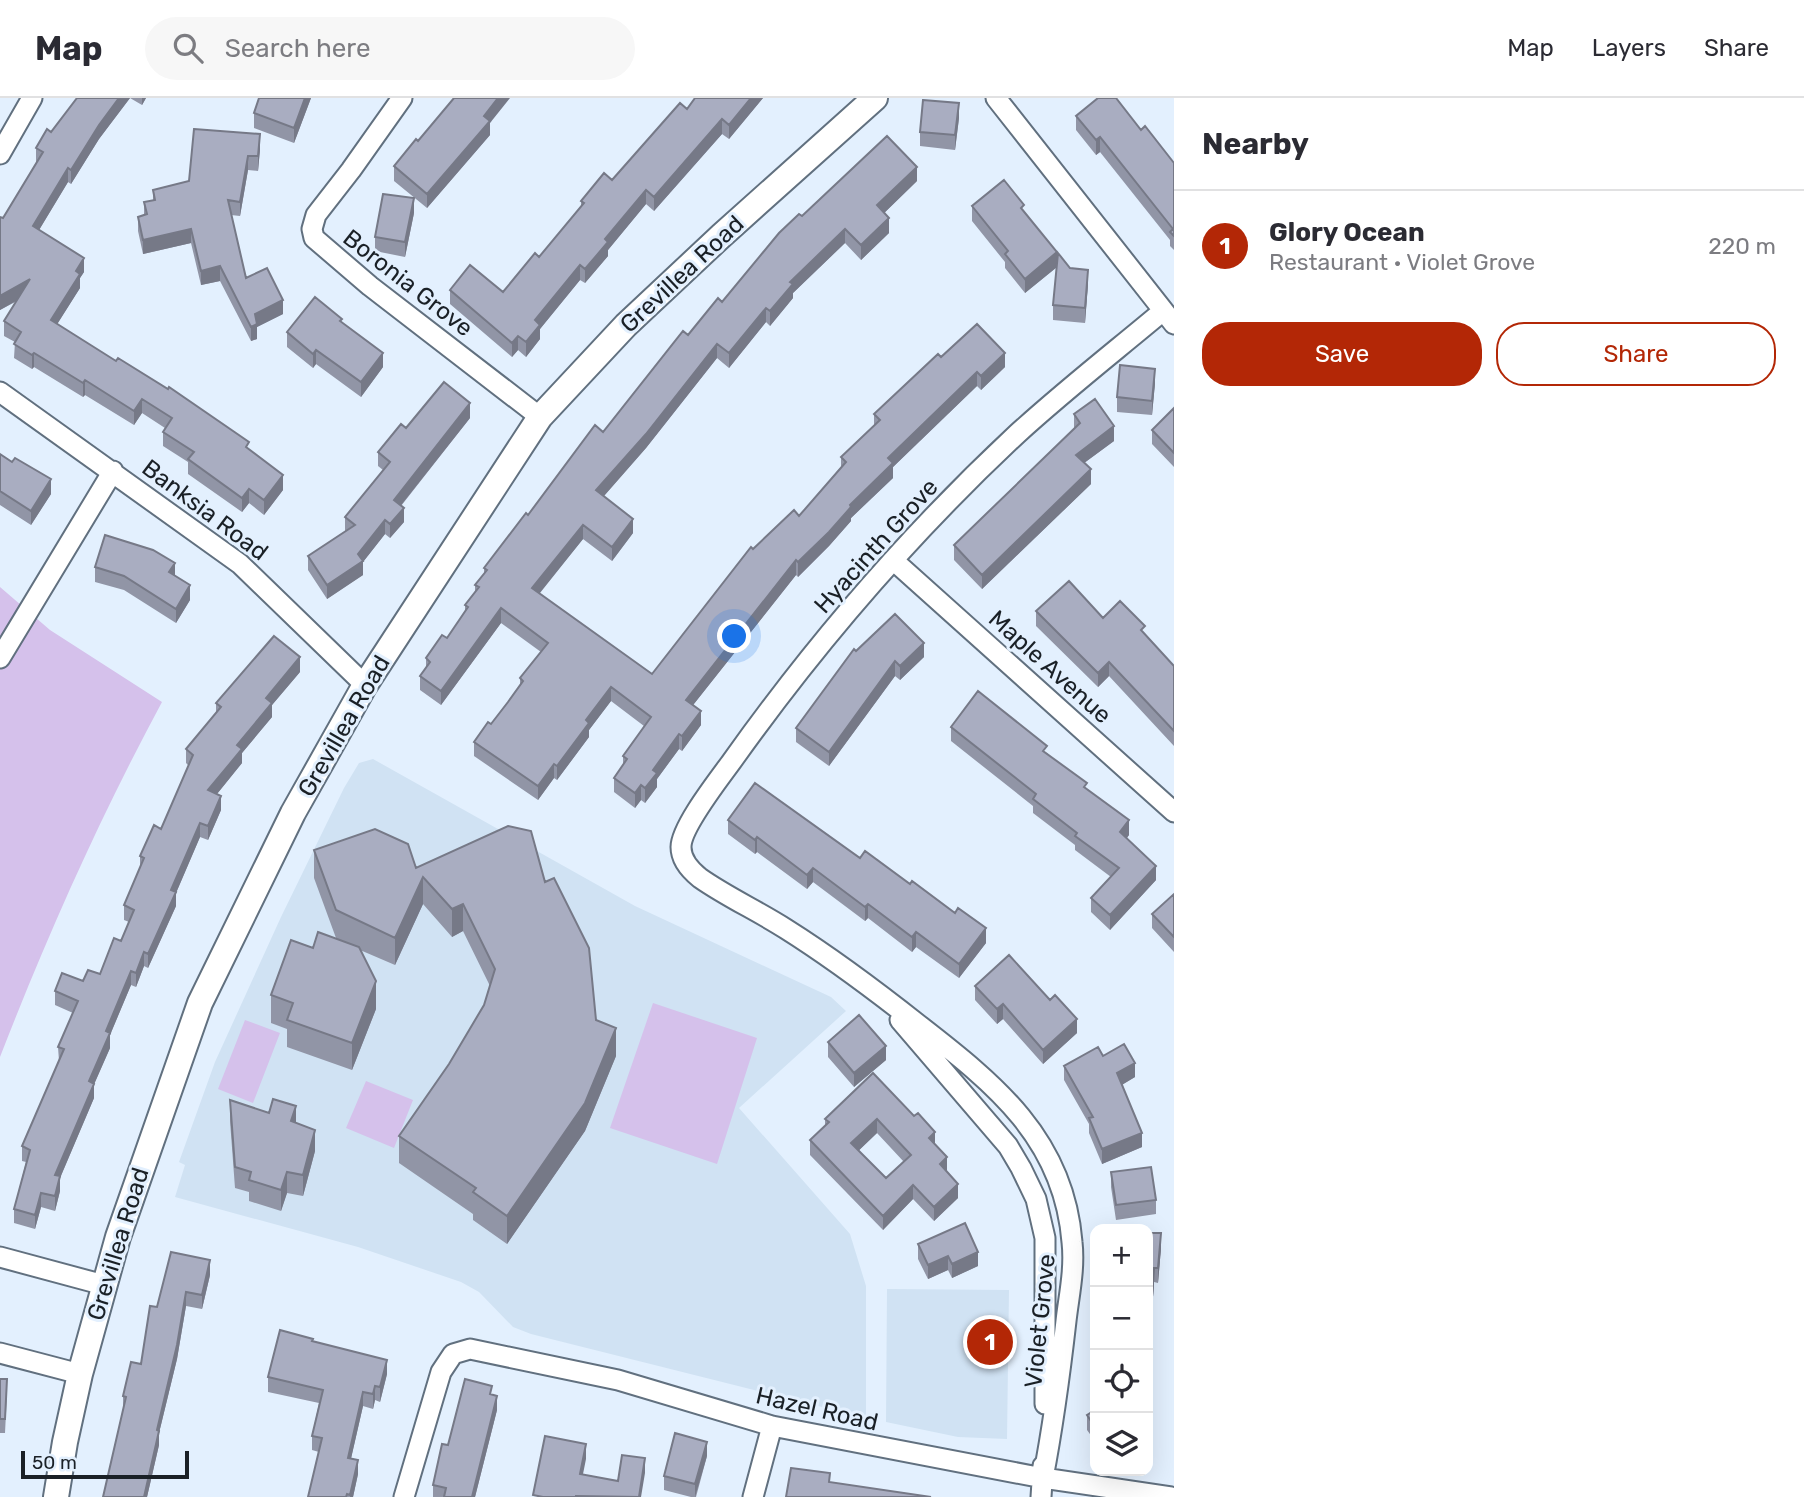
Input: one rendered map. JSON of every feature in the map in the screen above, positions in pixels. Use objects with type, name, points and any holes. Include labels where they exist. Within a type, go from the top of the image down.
[{"type":"street","points":[[0,154],[32,98]]},
{"type":"street","name":"Boronia Grove","points":[[402,98],[316,215],[312,229],[314,238],[362,280],[540,417]]},
{"type":"street","name":"Grevillea Road","points":[[55,1497],[80,1374],[126,1210],[200,1003],[293,813],[365,685],[540,417],[636,316],[875,98]]},
{"type":"street","points":[[996,98],[1169,318]]},
{"type":"street","name":"Hyacinth Grove","points":[[683,858],[681,847],[685,832],[724,773],[808,660],[893,560],[1017,434],[1169,318]]},
{"type":"street","name":"Banksia Road","points":[[0,392],[240,564],[365,685]]},
{"type":"street","points":[[0,658],[113,471]]},
{"type":"street","name":"Maple Avenue","points":[[893,560],[1174,812]]},
{"type":"street","name":"Violet Grove","points":[[683,858],[704,881],[786,929],[844,968],[943,1044],[1019,1112],[1044,1148],[1060,1182],[1066,1203],[1072,1241],[1072,1279],[1042,1488]]},
{"type":"street","name":"Violet Grove","points":[[880,995],[1008,1146],[1036,1199],[1042,1220],[1046,1266],[1042,1488]]},
{"type":"street","points":[[0,1257],[104,1286]]},
{"type":"street","name":"Hazel Road","points":[[404,1497],[439,1378],[448,1360],[457,1352],[470,1349],[618,1380],[772,1426],[1042,1488],[1171,1497]]},
{"type":"street","points":[[0,1353],[80,1374]]},
{"type":"street","points":[[753,1497],[772,1426]]},
{"type":"shaded area","points":[[0,587],[50,630],[162,702],[75,877],[0,1057]]},
{"type":"shaded area","points":[[373,759],[635,906],[831,997],[846,1011],[739,1108],[850,1234],[866,1286],[866,1418],[531,1334],[513,1327],[479,1292],[461,1282],[358,1247],[175,1197],[185,1165],[179,1162],[215,1062],[344,788],[359,763]]},
{"type":"shaded area","points":[[653,1003],[757,1038],[717,1164],[610,1128]]},
{"type":"shaded area","points":[[245,1020],[280,1033],[253,1103],[218,1089]]},
{"type":"shaded area","points":[[366,1081],[413,1100],[394,1148],[346,1128]]},
{"type":"shaded area","points":[[887,1289],[1009,1290],[1007,1439],[958,1437],[886,1422]]},
{"type":"building","points":[[77,98],[119,98],[71,170],[68,168],[33,226],[84,258],[76,271],[80,274],[51,320],[116,361],[118,358],[168,389],[169,387],[249,442],[246,447],[283,475],[264,500],[249,489],[242,498],[188,459],[194,452],[163,432],[172,418],[142,399],[134,411],[85,380],[83,383],[14,344],[21,332],[4,321],[30,279],[0,296],[0,217],[3,218],[43,152],[36,148],[47,129],[51,132]]},
{"type":"building","points":[[259,98],[305,98],[294,128],[254,113]]},
{"type":"building","points":[[454,98],[498,98],[484,116],[490,121],[427,194],[394,166]]},
{"type":"building","points":[[695,98],[751,98],[729,125],[722,119],[654,197],[646,190],[605,239],[608,242],[585,269],[580,265],[535,320],[540,325],[526,342],[518,336],[512,343],[450,290],[470,265],[503,292],[535,253],[539,257],[584,203],[581,201],[604,173],[612,180],[680,103],[687,109]]},
{"type":"building","points":[[1098,98],[1116,98],[1141,130],[1145,126],[1174,163],[1174,236],[1170,232],[1173,229],[1100,137],[1096,140],[1076,116]]},
{"type":"building","points":[[923,100],[959,103],[955,135],[920,132]]},
{"type":"building","points":[[194,129],[260,134],[258,156],[248,156],[240,202],[228,200],[246,278],[267,268],[283,300],[255,314],[257,324],[251,327],[220,266],[201,271],[191,229],[143,240],[138,217],[147,214],[144,202],[155,200],[153,190],[189,181]]},
{"type":"building","points":[[887,136],[917,167],[877,205],[889,218],[861,245],[845,229],[790,282],[793,284],[770,311],[766,308],[729,353],[717,344],[646,434],[596,490],[633,519],[612,547],[583,525],[532,588],[652,674],[751,547],[753,549],[794,510],[799,516],[846,462],[841,457],[880,420],[874,414],[938,354],[941,357],[977,324],[1005,353],[981,376],[977,372],[888,458],[893,463],[850,505],[829,532],[798,562],[796,560],[686,700],[701,711],[682,736],[679,734],[653,770],[657,773],[645,788],[641,785],[635,793],[614,778],[627,759],[623,756],[651,717],[611,687],[586,720],[589,723],[557,766],[554,764],[538,786],[474,742],[488,722],[491,724],[508,702],[523,681],[520,678],[548,643],[501,608],[441,691],[420,676],[430,662],[426,658],[442,635],[447,638],[468,607],[465,605],[479,587],[475,585],[487,570],[484,568],[526,513],[528,515],[595,425],[603,432],[683,331],[688,335],[718,298],[722,302],[779,233],[799,214],[802,216]]},
{"type":"building","points":[[1004,180],[1024,205],[1021,208],[1057,252],[1025,279],[1005,254],[1008,251],[972,206]]},
{"type":"building","points":[[383,194],[414,198],[405,242],[375,237]]},
{"type":"building","points":[[1058,253],[1070,268],[1088,270],[1085,308],[1053,305]]},
{"type":"building","points":[[315,297],[342,319],[340,321],[383,353],[361,382],[316,350],[313,354],[287,332]]},
{"type":"building","points":[[1120,365],[1155,369],[1152,401],[1117,397]]},
{"type":"building","points":[[444,382],[470,403],[394,500],[404,508],[390,524],[385,520],[358,554],[363,561],[327,585],[308,556],[355,525],[345,517],[390,462],[378,452],[401,424],[406,428]]},
{"type":"building","points":[[1095,399],[1114,426],[1076,455],[1091,469],[982,575],[954,545],[1080,423],[1074,414]]},
{"type":"building","points":[[1174,408],[1174,453],[1152,430]]},
{"type":"building","points":[[0,454],[12,462],[15,458],[51,479],[31,511],[0,491]]},
{"type":"building","points":[[105,535],[153,550],[175,563],[169,572],[190,585],[176,609],[124,576],[95,567]]},
{"type":"building","points":[[1069,581],[1103,618],[1120,601],[1145,626],[1141,630],[1174,666],[1174,731],[1109,662],[1098,673],[1036,611]]},
{"type":"building","points":[[895,614],[924,643],[900,666],[895,661],[829,752],[796,728],[854,649],[856,651]]},
{"type":"building","points":[[274,636],[300,657],[266,698],[272,703],[237,745],[242,749],[208,790],[221,796],[208,826],[200,823],[171,890],[176,892],[148,954],[144,952],[136,973],[131,971],[106,1031],[110,1033],[89,1081],[94,1084],[55,1175],[60,1176],[55,1196],[41,1193],[35,1215],[14,1209],[30,1150],[22,1146],[64,1049],[58,1047],[78,1001],[55,991],[62,973],[83,981],[88,970],[100,974],[114,938],[121,941],[134,910],[124,905],[144,858],[140,856],[154,825],[161,829],[193,755],[186,749],[221,707],[216,703]]},
{"type":"building","points":[[978,691],[1047,746],[1043,751],[1087,783],[1084,787],[1129,820],[1120,832],[1156,866],[1110,915],[1091,898],[1119,868],[1075,836],[1077,833],[1033,799],[1036,794],[951,727]]},
{"type":"building","points":[[755,783],[860,858],[865,851],[955,913],[958,908],[986,928],[959,964],[916,932],[912,937],[868,904],[865,907],[813,868],[807,875],[757,837],[755,840],[728,820]]},
{"type":"building","points":[[508,826],[531,831],[545,882],[554,878],[589,948],[596,1020],[616,1028],[585,1103],[507,1216],[473,1192],[476,1188],[399,1136],[449,1064],[484,1005],[495,969],[463,904],[452,909],[423,877],[395,938],[336,910],[314,850],[375,829],[408,844],[416,868]]},
{"type":"building","points":[[1174,894],[1174,937],[1152,914]]},
{"type":"building","points":[[318,932],[359,947],[376,981],[352,1043],[287,1020],[293,1003],[271,995],[291,940],[313,948]]},
{"type":"building","points":[[1009,955],[1050,1000],[1055,995],[1077,1019],[1043,1050],[1003,1004],[997,1009],[975,986]]},
{"type":"building","points":[[859,1015],[886,1046],[854,1073],[828,1042]]},
{"type":"building","points":[[1124,1044],[1135,1063],[1117,1073],[1142,1133],[1102,1149],[1089,1118],[1093,1117],[1064,1066],[1098,1047],[1103,1056]]},
{"type":"building","points":[[873,1073],[914,1116],[918,1113],[935,1132],[929,1138],[947,1157],[940,1164],[958,1184],[934,1207],[913,1185],[883,1216],[810,1140],[829,1122],[825,1119]],"holes":[[[877,1119],[911,1155],[886,1178],[851,1143]]]},
{"type":"building","points":[[273,1099],[296,1106],[291,1121],[315,1130],[303,1175],[287,1172],[281,1190],[249,1180],[251,1172],[235,1167],[230,1100],[269,1113]]},
{"type":"building","points":[[1151,1167],[1156,1200],[1116,1205],[1111,1172]]},
{"type":"building","points":[[965,1223],[978,1252],[952,1264],[948,1256],[928,1265],[918,1244]]},
{"type":"building","points":[[1153,1233],[1161,1233],[1158,1268],[1154,1268],[1153,1282]]},
{"type":"building","points":[[171,1252],[210,1260],[202,1295],[186,1292],[144,1497],[103,1497],[126,1397],[123,1396],[131,1362],[141,1364],[150,1306],[157,1307]]},
{"type":"building","points":[[280,1330],[387,1360],[380,1387],[375,1386],[373,1394],[363,1392],[348,1458],[358,1460],[350,1495],[347,1494],[346,1497],[308,1497],[322,1438],[312,1436],[323,1390],[268,1377]]},
{"type":"building","points":[[0,1379],[7,1379],[5,1419],[0,1419]]},
{"type":"building","points":[[465,1379],[492,1386],[490,1394],[497,1396],[472,1497],[444,1497],[446,1488],[433,1485],[442,1444],[448,1445]]},
{"type":"building","points":[[675,1433],[707,1442],[695,1484],[664,1476]]},
{"type":"building","points":[[545,1436],[586,1444],[580,1474],[618,1481],[622,1455],[645,1458],[639,1497],[533,1495]]},
{"type":"building","points":[[791,1468],[830,1473],[829,1482],[931,1497],[786,1497]]},
{"type":"place","name":"Glory Ocean","points":[[990,1342]]}]
